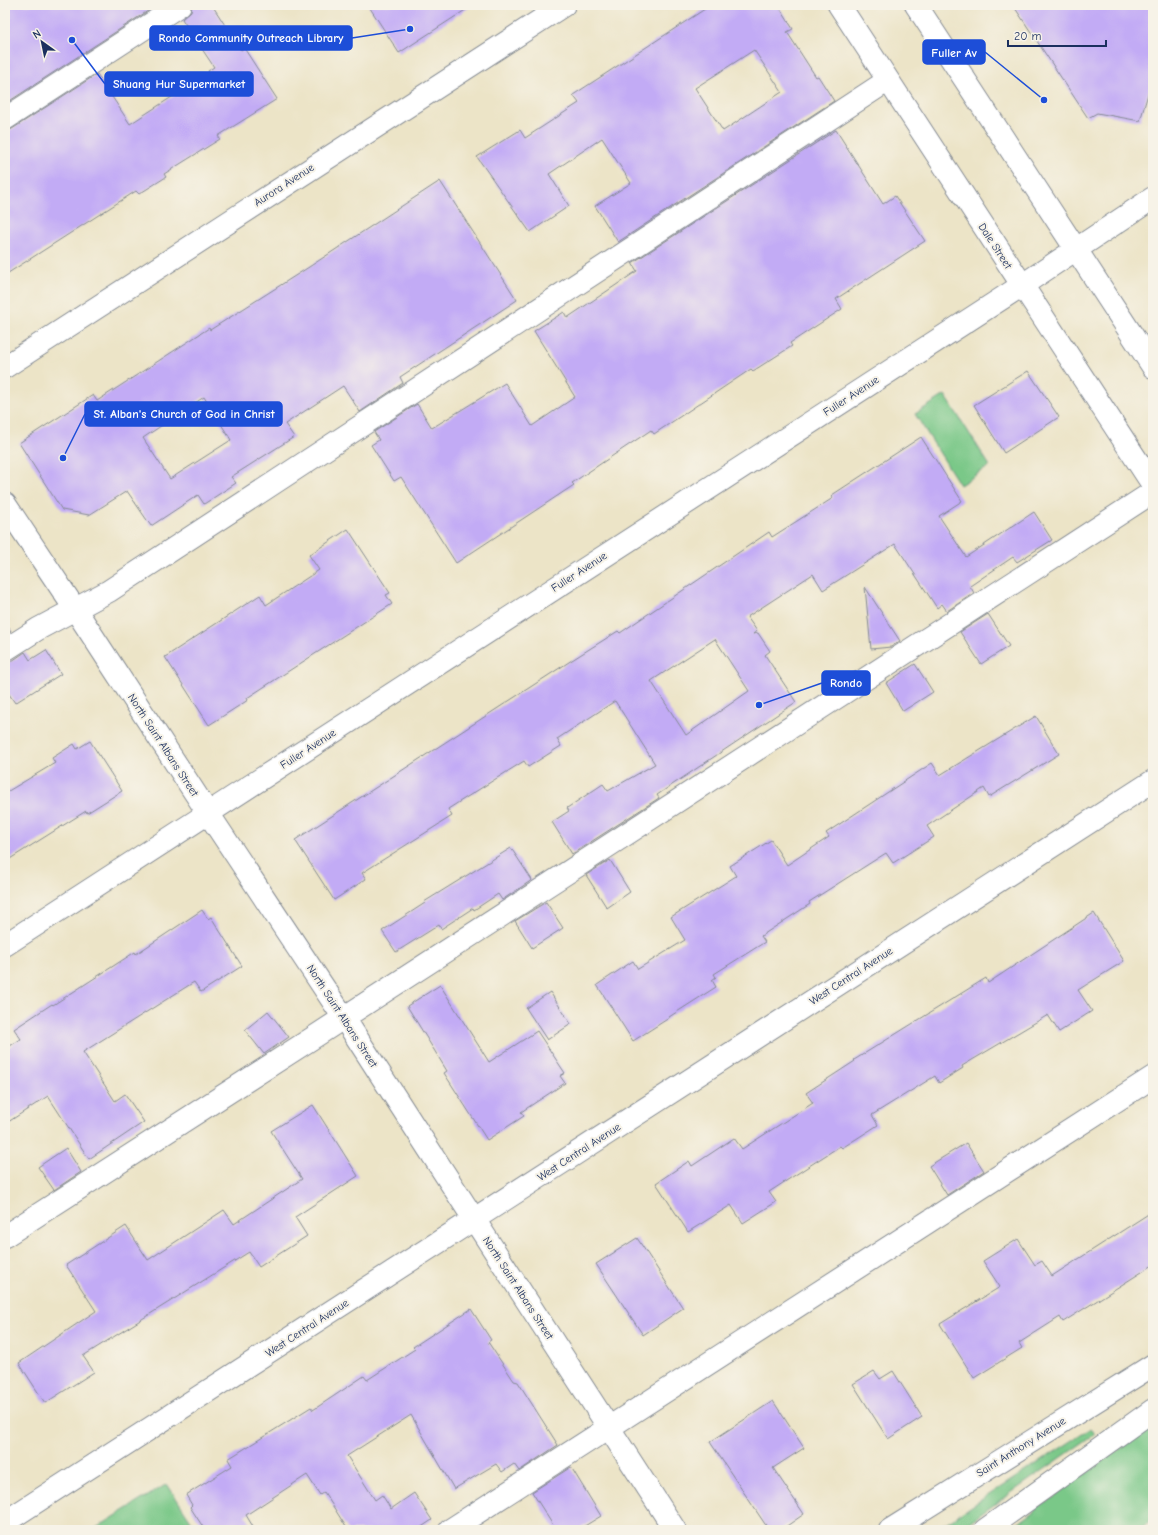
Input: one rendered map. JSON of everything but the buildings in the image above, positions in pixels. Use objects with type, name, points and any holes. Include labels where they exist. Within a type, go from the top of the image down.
[{"type":"main road","points":[[5,119],[180,5]]},
{"type":"main road","name":"Aurora Avenue","points":[[5,367],[564,5]]},
{"type":"main road","name":"Dale Street","points":[[839,5],[1021,286],[1153,485]]},
{"type":"main road","points":[[916,5],[1153,367]]},
{"type":"main road","points":[[5,650],[38,629],[76,610],[116,587],[887,81]]},
{"type":"main road","name":"Fuller Avenue","points":[[5,945],[1021,286],[1153,198]]},
{"type":"main road","points":[[5,1236],[344,1018],[1153,492]]},
{"type":"main road","name":"North Saint Albans Street","points":[[5,504],[76,610],[208,814],[344,1018],[675,1530]]},
{"type":"main road","name":"West Central Avenue","points":[[5,1522],[1153,782]]},
{"type":"main road","points":[[450,1530],[1153,1077]]},
{"type":"main road","name":"Saint Anthony Avenue","points":[[890,1530],[1153,1365]]},
{"type":"main road","points":[[985,1530],[1153,1410]]},
{"type":"green space","points":[[945,395],[990,466],[960,485],[915,414]]},
{"type":"green space","points":[[1153,1425],[1153,1520],[1138,1530],[1008,1530]]},
{"type":"green space","points":[[1090,1429],[1095,1434],[958,1530],[935,1530]]},
{"type":"green space","points":[[167,1484],[197,1530],[93,1530]]},
{"type":"place","name":"Rondo Community Outreach Library","points":[[410,29]]},
{"type":"place","name":"Shuang Hur Supermarket","points":[[72,40]]},
{"type":"place","name":"Fuller Av","points":[[1044,100]]},
{"type":"place","name":"St. Alban's Church of God in Christ","points":[[63,458]]},
{"type":"place","name":"Rondo","points":[[759,705]]}]
